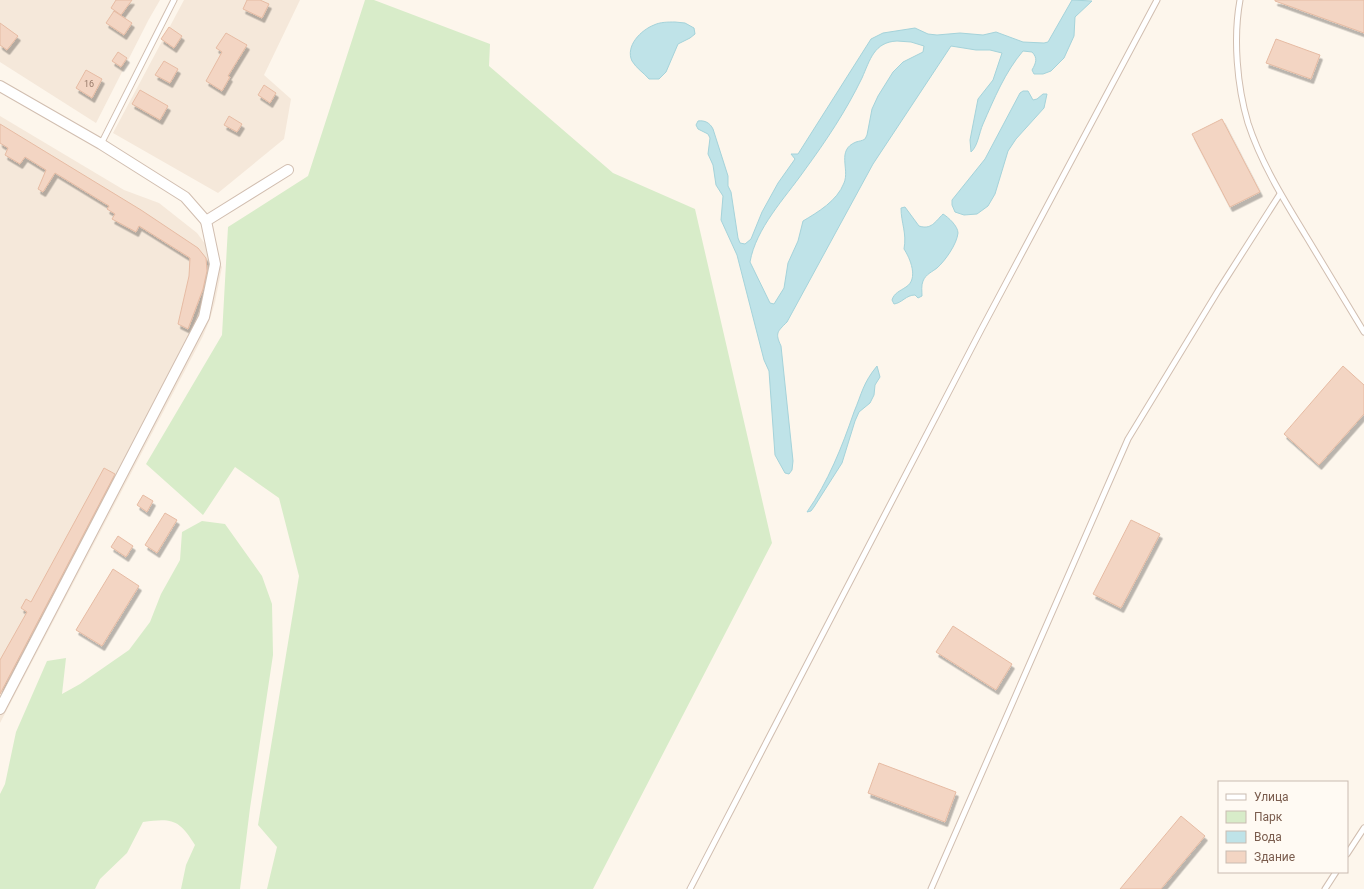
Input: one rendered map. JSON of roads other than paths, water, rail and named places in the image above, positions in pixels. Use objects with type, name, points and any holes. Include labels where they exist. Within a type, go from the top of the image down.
[{"type":"street","points":[[0,86],[101,144],[185,197],[206,221],[215,264],[204,317],[0,709]]},
{"type":"street","points":[[206,221],[288,170]]},
{"type":"lane","points":[[101,144],[174,0]]},
{"type":"lane","points":[[690,889],[981,330],[1157,0]]},
{"type":"lane","points":[[1240,0],[1237,18],[1237,45],[1244,103],[1256,144],[1280,194],[1364,332]]},
{"type":"lane","points":[[931,889],[1128,439],[1218,291],[1280,194]]},
{"type":"lane","points":[[1348,852],[1364,828]]},
{"type":"lane","points":[[1325,889],[1335,873]]},
{"type":"water","points":[[1072,0],[1092,1],[1075,17],[1074,36],[1064,58],[1051,71],[1043,74],[1034,74],[1032,70],[1036,58],[1032,52],[1023,51],[1000,86],[983,124],[977,143],[971,152],[970,140],[978,99],[993,80],[1002,53],[990,50],[976,50],[951,46],[873,164],[787,322],[778,333],[781,346],[793,461],[792,470],[789,474],[785,473],[775,455],[769,371],[764,360],[737,255],[721,220],[723,196],[716,185],[713,165],[708,154],[710,138],[708,134],[698,129],[696,125],[698,121],[707,122],[713,129],[728,176],[728,186],[731,192],[738,238],[740,243],[745,244],[751,239],[762,212],[778,183],[795,159],[791,154],[798,154],[871,39],[883,33],[915,28],[928,34],[937,35],[960,33],[983,35],[996,32],[1023,42],[1048,42]],"holes":[[[889,42],[911,42],[924,46],[923,52],[903,62],[893,72],[878,96],[872,109],[865,139],[850,145],[845,155],[846,172],[841,189],[832,201],[803,221],[798,241],[788,263],[784,288],[774,304],[770,303],[750,262],[758,237],[772,214],[835,126],[856,90],[874,53],[878,48]]]},
{"type":"water","points":[[659,23],[685,23],[694,28],[695,34],[678,44],[666,72],[659,79],[649,79],[632,61],[630,55],[632,44],[639,35],[649,27]]},
{"type":"water","points":[[1023,91],[1028,91],[1033,100],[1037,99],[1043,94],[1047,94],[1044,108],[1016,139],[1008,151],[995,194],[988,206],[977,214],[964,215],[955,212],[952,205],[952,200],[985,159],[1020,93]]},
{"type":"water","points":[[905,207],[919,226],[930,226],[943,214],[955,225],[958,233],[953,247],[947,257],[924,279],[922,285],[922,296],[918,298],[915,295],[912,295],[894,304],[892,300],[894,296],[910,283],[913,274],[911,263],[904,249],[905,238],[901,208]]},
{"type":"water","points":[[877,366],[880,377],[875,385],[874,395],[870,403],[859,412],[842,463],[814,507],[811,511],[807,512],[822,489],[839,451],[863,388]]}]
